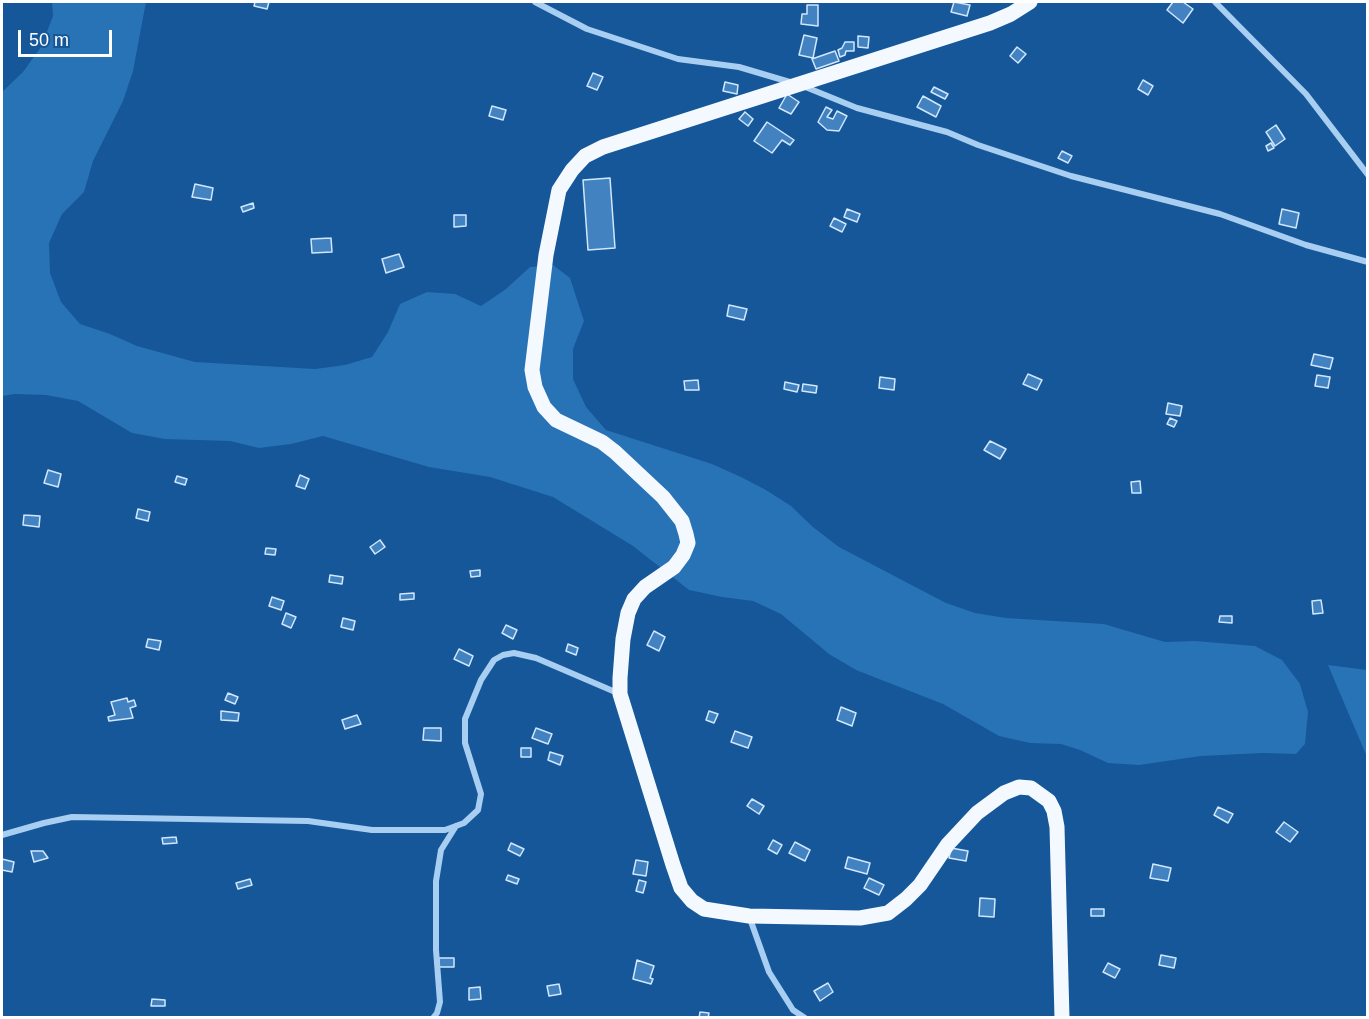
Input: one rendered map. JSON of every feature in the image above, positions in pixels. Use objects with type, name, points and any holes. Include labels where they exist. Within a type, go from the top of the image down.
[{"type":"main road","points":[[1030,2],[990,23],[603,147],[585,156],[572,170],[559,190],[546,255],[532,370],[535,387],[544,407],[556,420],[602,442],[615,452],[663,497],[682,520],[688,543],[683,555],[674,567],[645,587],[634,599],[628,613],[620,678],[620,694],[639,761],[681,888],[692,901],[704,909],[749,916],[860,918],[888,913],[920,885],[948,844],[977,813],[1004,793],[1019,788],[1032,788],[1049,801],[1057,826],[1062,1017]]},
{"type":"street","points":[[535,2],[587,29],[678,59],[739,67],[800,85],[857,108],[947,132],[978,145],[1071,176],[1220,214],[1306,245],[1368,262]]},
{"type":"street","points":[[1215,2],[1306,94],[1368,175]]},
{"type":"street","points":[[2,835],[72,817],[308,821],[372,830],[445,830],[464,823],[478,810],[481,794],[465,743],[465,719],[481,680],[494,660],[514,653],[536,658],[620,694]]},
{"type":"street","points":[[433,1017],[437,1013],[440,1002],[436,951],[436,881],[441,850],[456,826]]},
{"type":"street","points":[[749,916],[769,972],[793,1010],[805,1017]]},
{"type":"shaded area","points":[[52,2],[146,2],[133,71],[123,101],[93,161],[84,192],[62,214],[49,243],[50,273],[61,302],[80,324],[137,346],[195,362],[315,369],[345,365],[372,357],[388,332],[400,304],[427,292],[455,294],[481,306],[506,289],[530,267],[553,265],[570,278],[584,321],[573,349],[573,379],[586,407],[606,430],[712,464],[741,477],[791,506],[839,547],[946,603],[975,613],[1006,618],[1104,624],[1165,642],[1195,641],[1255,646],[1282,660],[1300,684],[1308,712],[1305,744],[1296,754],[1201,756],[1139,765],[1108,763],[1061,744],[1030,743],[999,736],[943,704],[856,670],[829,654],[781,614],[753,601],[689,590],[633,546],[553,497],[490,477],[429,467],[323,436],[291,444],[259,448],[230,441],[165,439],[132,433],[78,401],[46,395],[2,396],[2,92],[23,72],[41,47],[53,16]]},
{"type":"shaded area","points":[[1328,665],[1367,670],[1367,757]]},
{"type":"building","points":[[255,2],[269,2],[267,9],[254,6]]},
{"type":"building","points":[[954,2],[970,5],[967,16],[951,12]]},
{"type":"building","points":[[1173,2],[1183,2],[1193,9],[1183,23],[1167,10]]},
{"type":"building","points":[[807,5],[818,5],[818,26],[801,24],[802,14],[807,14]]},
{"type":"building","points":[[804,35],[817,38],[813,58],[799,55]]},
{"type":"building","points":[[858,36],[869,37],[868,48],[858,47]]},
{"type":"building","points":[[845,42],[854,42],[854,51],[846,51],[845,55],[840,57],[838,50]]},
{"type":"building","points":[[1017,47],[1026,54],[1018,63],[1010,56]]},
{"type":"building","points":[[835,51],[839,61],[816,69],[812,59]]},
{"type":"building","points":[[593,73],[603,77],[597,90],[587,86]]},
{"type":"building","points":[[1143,80],[1153,86],[1148,95],[1138,89]]},
{"type":"building","points":[[725,82],[738,85],[737,94],[723,91]]},
{"type":"building","points":[[934,87],[948,94],[945,99],[931,92]]},
{"type":"building","points":[[787,94],[799,102],[791,114],[779,108]]},
{"type":"building","points":[[923,96],[941,106],[936,117],[917,107]]},
{"type":"building","points":[[492,106],[506,110],[503,120],[489,116]]},
{"type":"building","points":[[826,107],[832,110],[827,117],[833,119],[837,111],[847,116],[839,131],[827,130],[818,122]]},
{"type":"building","points":[[745,112],[753,119],[748,126],[739,119]]},
{"type":"building","points":[[767,122],[794,140],[790,145],[782,140],[772,153],[754,141]]},
{"type":"building","points":[[1276,125],[1285,139],[1275,146],[1266,132]]},
{"type":"building","points":[[1271,143],[1274,148],[1268,151],[1266,146]]},
{"type":"building","points":[[1062,151],[1072,156],[1068,163],[1058,158]]},
{"type":"building","points":[[610,178],[615,248],[588,250],[583,180]]},
{"type":"building","points":[[195,184],[213,188],[211,200],[192,197]]},
{"type":"building","points":[[253,203],[254,208],[243,212],[241,207]]},
{"type":"building","points":[[847,209],[860,214],[857,222],[844,217]]},
{"type":"building","points":[[1282,209],[1299,213],[1296,228],[1279,224]]},
{"type":"building","points":[[454,215],[466,215],[466,226],[454,227]]},
{"type":"building","points":[[834,218],[846,224],[842,232],[830,226]]},
{"type":"building","points":[[331,238],[332,252],[312,253],[311,239]]},
{"type":"building","points":[[399,254],[404,267],[386,273],[382,259]]},
{"type":"building","points":[[729,305],[747,309],[744,320],[727,316]]},
{"type":"building","points":[[1314,354],[1333,358],[1330,369],[1311,365]]},
{"type":"building","points":[[1028,374],[1042,380],[1037,390],[1023,384]]},
{"type":"building","points":[[1317,375],[1330,377],[1328,388],[1315,386]]},
{"type":"building","points":[[880,377],[895,379],[894,390],[879,388]]},
{"type":"building","points":[[698,380],[699,390],[685,390],[684,381]]},
{"type":"building","points":[[785,382],[799,385],[797,392],[784,389]]},
{"type":"building","points":[[803,384],[817,386],[816,393],[802,391]]},
{"type":"building","points":[[1168,403],[1182,406],[1180,416],[1166,414]]},
{"type":"building","points":[[1170,418],[1177,421],[1174,427],[1167,424]]},
{"type":"building","points":[[990,441],[1006,449],[1000,459],[984,450]]},
{"type":"building","points":[[48,470],[61,474],[58,487],[44,483]]},
{"type":"building","points":[[300,475],[309,479],[305,489],[296,486]]},
{"type":"building","points":[[177,476],[187,479],[185,485],[175,482]]},
{"type":"building","points":[[1140,481],[1141,493],[1132,493],[1131,482]]},
{"type":"building","points":[[138,509],[150,512],[148,521],[136,518]]},
{"type":"building","points":[[24,515],[40,516],[39,527],[23,525]]},
{"type":"building","points":[[380,540],[385,547],[375,554],[370,547]]},
{"type":"building","points":[[266,548],[276,549],[275,555],[265,554]]},
{"type":"building","points":[[480,570],[480,576],[471,577],[470,571]]},
{"type":"building","points":[[330,575],[343,577],[342,584],[329,582]]},
{"type":"building","points":[[414,593],[414,599],[400,600],[400,594]]},
{"type":"building","points":[[272,597],[284,601],[281,610],[269,606]]},
{"type":"building","points":[[1321,600],[1323,613],[1313,614],[1312,601]]},
{"type":"building","points":[[286,613],[296,617],[291,628],[282,624]]},
{"type":"building","points":[[1220,616],[1232,616],[1232,623],[1219,622]]},
{"type":"building","points":[[343,618],[355,621],[353,630],[341,627]]},
{"type":"building","points":[[506,625],[517,630],[513,639],[502,633]]},
{"type":"building","points":[[654,631],[665,637],[659,651],[647,645]]},
{"type":"building","points":[[148,639],[161,641],[159,650],[146,647]]},
{"type":"building","points":[[568,644],[578,648],[576,655],[566,651]]},
{"type":"building","points":[[459,649],[473,656],[469,666],[454,659]]},
{"type":"building","points":[[228,693],[238,697],[235,704],[225,700]]},
{"type":"building","points":[[127,698],[128,702],[134,700],[136,706],[130,708],[133,718],[109,721],[108,717],[115,715],[111,702]]},
{"type":"building","points":[[841,707],[856,713],[852,726],[837,720]]},
{"type":"building","points":[[221,711],[239,713],[238,721],[221,720]]},
{"type":"building","points":[[709,711],[718,714],[714,723],[706,720]]},
{"type":"building","points":[[357,715],[361,724],[345,729],[342,720]]},
{"type":"building","points":[[424,728],[441,728],[441,741],[423,740]]},
{"type":"building","points":[[536,728],[552,734],[548,744],[532,738]]},
{"type":"building","points":[[735,731],[752,737],[748,748],[731,742]]},
{"type":"building","points":[[521,748],[531,748],[531,757],[521,757]]},
{"type":"building","points":[[550,752],[563,756],[560,765],[548,760]]},
{"type":"building","points":[[752,799],[764,806],[759,814],[747,806]]},
{"type":"building","points":[[1218,807],[1233,814],[1228,823],[1214,815]]},
{"type":"building","points":[[1284,822],[1298,832],[1290,842],[1276,832]]},
{"type":"building","points":[[176,837],[177,843],[163,844],[162,838]]},
{"type":"building","points":[[773,840],[782,845],[777,854],[768,849]]},
{"type":"building","points":[[795,842],[810,850],[805,861],[789,853]]},
{"type":"building","points":[[511,843],[524,849],[520,856],[508,850]]},
{"type":"building","points":[[951,848],[968,851],[966,861],[949,858]]},
{"type":"building","points":[[31,851],[43,851],[48,858],[34,862]]},
{"type":"building","points":[[848,857],[870,863],[867,874],[845,868]]},
{"type":"building","points":[[2,859],[14,862],[12,872],[2,870]]},
{"type":"building","points":[[636,860],[648,862],[646,876],[633,874]]},
{"type":"building","points":[[1153,864],[1171,868],[1168,881],[1150,878]]},
{"type":"building","points":[[508,875],[519,879],[517,884],[506,880]]},
{"type":"building","points":[[869,878],[884,885],[879,895],[864,888]]},
{"type":"building","points":[[250,879],[252,885],[238,889],[236,883]]},
{"type":"building","points":[[639,880],[646,882],[643,893],[636,891]]},
{"type":"building","points":[[980,898],[995,899],[994,917],[979,916]]},
{"type":"building","points":[[1091,909],[1104,909],[1104,916],[1091,916]]},
{"type":"building","points":[[1161,955],[1176,958],[1174,968],[1159,965]]},
{"type":"building","points":[[439,958],[454,958],[454,967],[439,967]]},
{"type":"building","points":[[637,960],[654,966],[650,978],[653,979],[651,984],[633,979]]},
{"type":"building","points":[[1108,963],[1120,969],[1115,978],[1103,972]]},
{"type":"building","points":[[828,983],[833,992],[820,1001],[814,991]]},
{"type":"building","points":[[559,984],[561,994],[549,996],[547,986]]},
{"type":"building","points":[[480,987],[481,999],[469,1000],[469,988]]},
{"type":"building","points":[[152,999],[165,1000],[165,1006],[151,1006]]},
{"type":"building","points":[[700,1012],[709,1013],[708,1018],[699,1018]]}]
